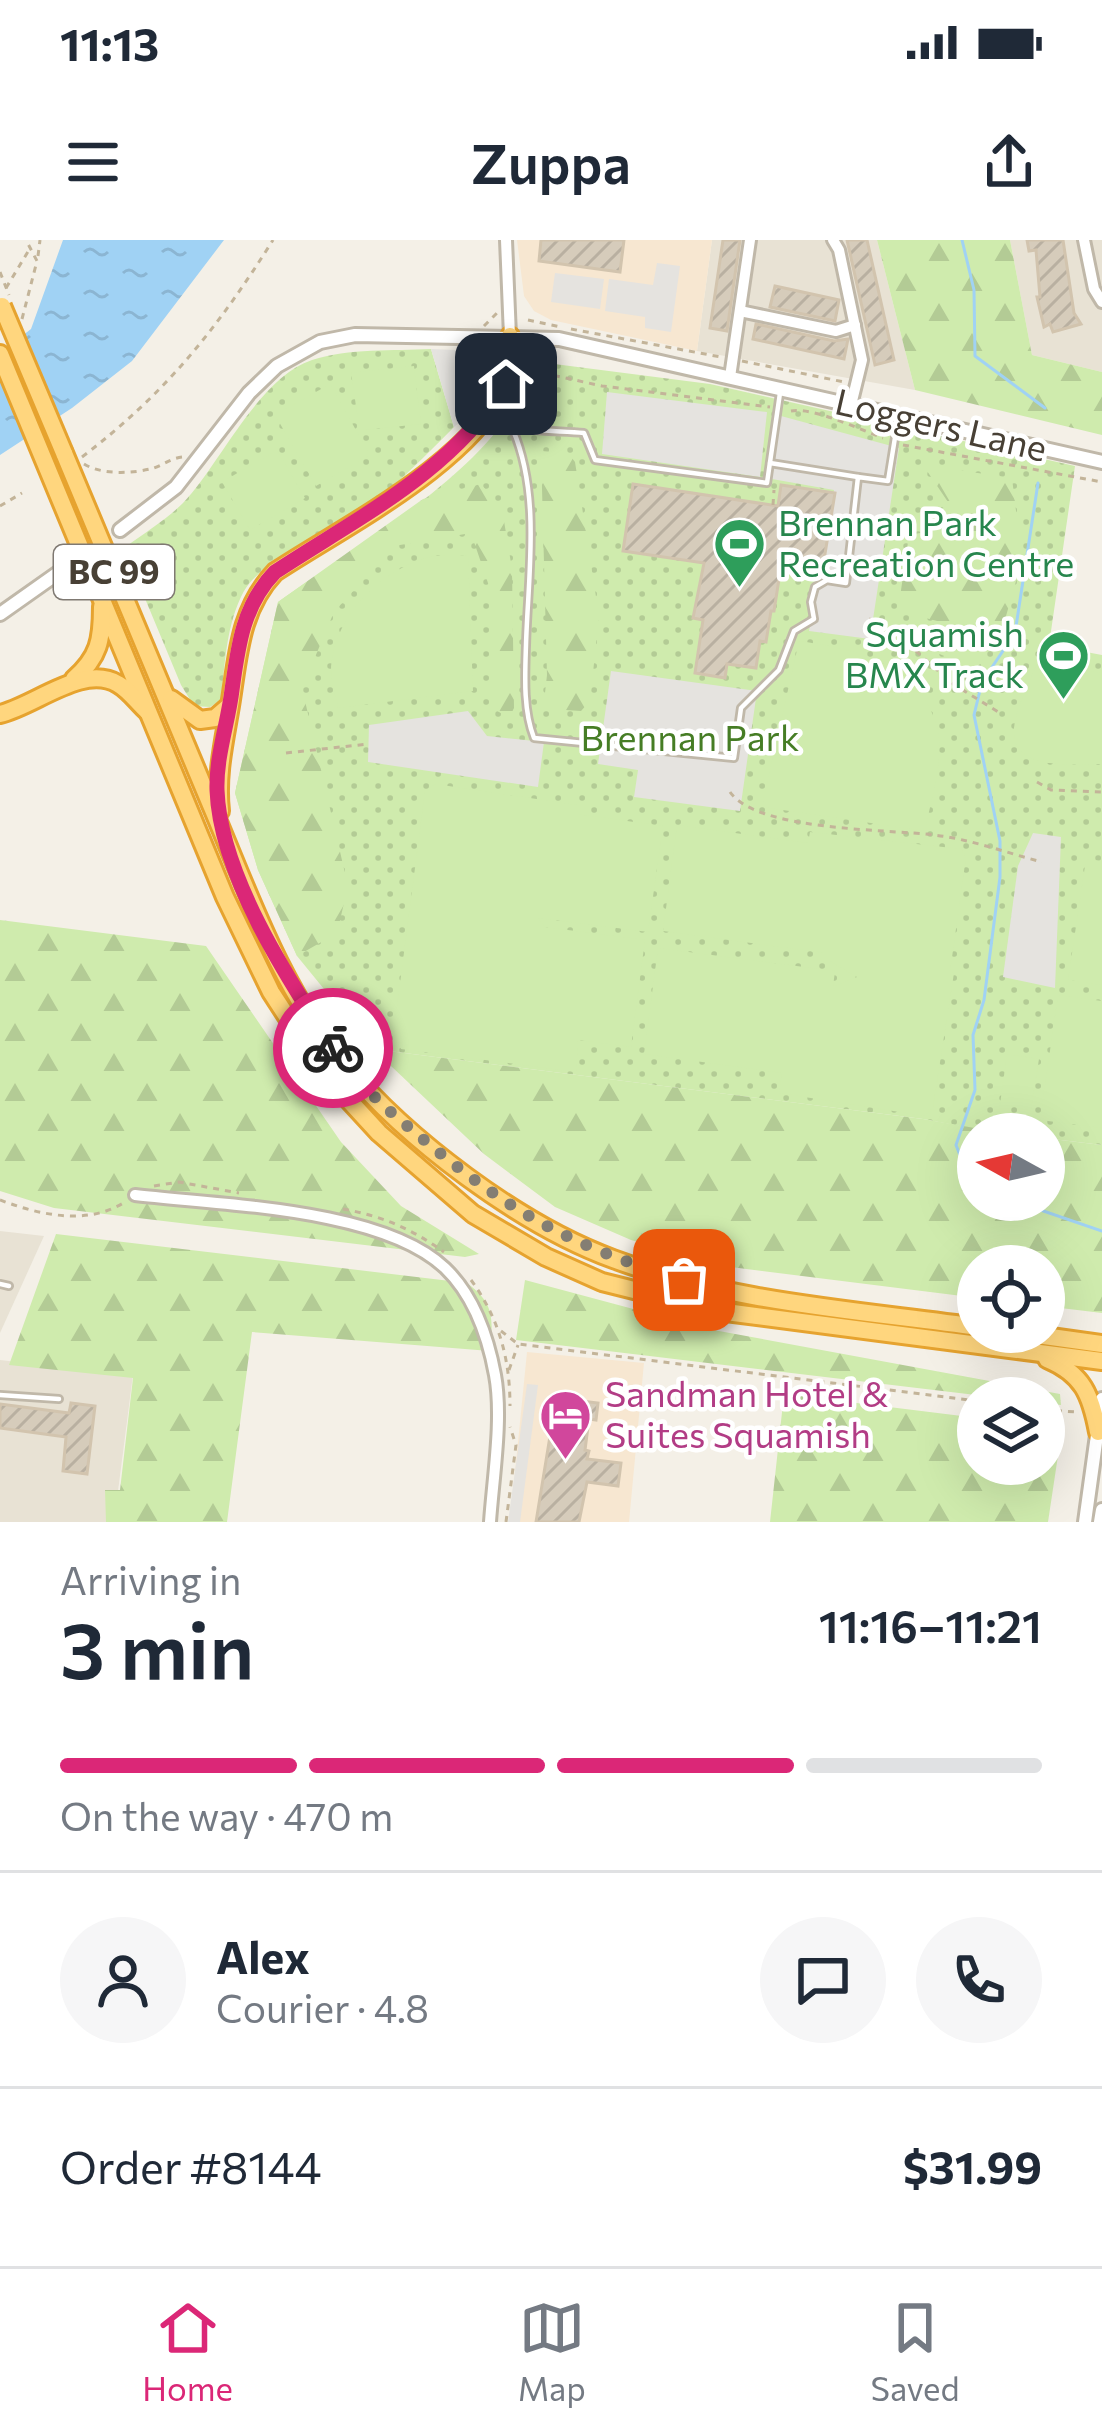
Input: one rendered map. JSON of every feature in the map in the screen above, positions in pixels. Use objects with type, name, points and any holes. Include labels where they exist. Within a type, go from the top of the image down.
[{"type":"highway","points":[[4,298],[72,454]]},
{"type":"highway","points":[[222,830],[217,788],[230,706],[244,624],[262,585],[275,572],[412,485],[486,415],[506,384],[510,336]]},
{"type":"highway","points":[[0,354],[225,897],[271,992],[323,1072],[379,1133],[472,1214],[546,1257],[602,1282],[718,1311],[957,1342]]},
{"type":"highway","name":"BC 99","points":[[72,454],[248,896],[293,987],[342,1062],[396,1117],[487,1192],[556,1234],[611,1259],[720,1292],[957,1324]]},
{"type":"highway","points":[[64,687],[94,662],[102,639],[102,596]]},
{"type":"highway","points":[[0,714],[22,709],[91,677],[117,682],[152,716]]},
{"type":"highway","points":[[163,691],[200,720],[215,718],[230,706]]},
{"type":"highway","points":[[1065,1339],[1102,1344]]},
{"type":"highway","points":[[1028,1353],[1066,1367],[1082,1381],[1098,1432]]},
{"type":"highway","points":[[1039,1353],[1102,1361]]},
{"type":"street","points":[[120,530],[176,488],[265,377],[304,349],[375,333],[510,336],[506,240]]},
{"type":"street","points":[[730,377],[750,240]]},
{"type":"street","points":[[833,240],[862,360],[851,405]]},
{"type":"street","points":[[1084,240],[1094,289],[1102,302]]},
{"type":"street","points":[[740,311],[836,332],[855,326]]},
{"type":"street","name":"Loggers Lane","points":[[510,336],[559,339],[1102,461]]},
{"type":"street","points":[[0,614],[68,566]]},
{"type":"street","points":[[135,1195],[362,1226],[403,1239],[445,1268],[477,1311],[496,1378],[490,1522]]},
{"type":"street","points":[[1085,1522],[1102,1399]]},
{"type":"street","points":[[1100,1522],[1102,1510]]},
{"type":"lane","points":[[486,415],[513,430],[584,433],[595,460],[767,483],[781,389]]},
{"type":"lane","points":[[770,463],[888,481],[898,416]]},
{"type":"lane","points":[[513,430],[531,507],[525,668],[534,738],[734,758],[741,709],[779,670],[794,631],[814,619],[814,587],[826,580],[846,583],[858,477]]},
{"type":"lane","points":[[0,1284],[9,1286]]},
{"type":"lane","points":[[0,1395],[58,1399]]},
{"type":"path","points":[[26,240],[37,261]]},
{"type":"path","points":[[12,325],[24,317],[40,240]]},
{"type":"path","points":[[190,460],[173,458],[151,469],[116,472],[89,468],[72,454],[166,387],[194,347],[227,313],[273,240]]},
{"type":"path","points":[[4,298],[30,248]]},
{"type":"path","points":[[0,272],[4,298]]},
{"type":"path","points":[[476,328],[483,327],[498,310]]},
{"type":"path","points":[[528,320],[856,385]]},
{"type":"path","points":[[524,356],[543,373],[568,380],[772,408]]},
{"type":"path","points":[[790,411],[811,410],[822,418],[883,437]]},
{"type":"path","points":[[901,444],[1102,482]]},
{"type":"path","points":[[767,483],[775,490],[773,506]]},
{"type":"path","points":[[0,506],[22,493]]},
{"type":"path","points":[[869,619],[898,629],[900,637],[935,669],[1000,712]]},
{"type":"path","points":[[286,753],[368,744]]},
{"type":"path","points":[[1037,782],[1051,790],[1102,792]]},
{"type":"path","points":[[730,792],[738,803],[776,819],[937,835],[1042,862]]},
{"type":"path","points":[[0,1200],[50,1214],[86,1217],[113,1209],[156,1185],[179,1182],[250,1194]]},
{"type":"path","points":[[335,1208],[386,1219],[443,1251]]},
{"type":"path","points":[[459,1268],[475,1284],[500,1330],[510,1411]]},
{"type":"path","points":[[500,1330],[518,1344],[957,1398]]},
{"type":"path","points":[[508,1372],[518,1344]]},
{"type":"path","points":[[1065,1412],[1076,1414],[1083,1407]]},
{"type":"path","points":[[506,1522],[516,1445],[510,1426]]},
{"type":"shaded area","points":[[517,240],[712,240],[697,351],[551,320],[534,311],[524,296]]},
{"type":"shaded area","points":[[712,240],[877,240],[915,390],[697,351]]},
{"type":"shaded area","points":[[1010,240],[1102,240],[1102,372],[1032,355]]},
{"type":"shaded area","points":[[657,263],[680,266],[671,332],[645,328],[645,317],[605,311],[609,279],[653,285]]},
{"type":"shaded area","points":[[555,273],[604,279],[600,309],[551,302]]},
{"type":"shaded area","points":[[431,349],[479,351],[490,356],[499,372],[497,384],[482,404],[454,427]]},
{"type":"shaded area","points":[[607,392],[767,412],[760,477],[602,454]]},
{"type":"shaded area","points":[[781,416],[899,448],[870,639],[809,631],[834,490],[772,479]]},
{"type":"shaded area","points":[[611,671],[757,691],[740,811],[634,797],[638,770],[598,764]]},
{"type":"shaded area","points":[[468,711],[487,736],[544,742],[538,787],[368,762],[369,725]]},
{"type":"shaded area","points":[[1033,833],[1061,837],[1055,988],[1003,977],[1018,866]]},
{"type":"shaded area","points":[[0,1231],[44,1236],[0,1333]]},
{"type":"shaded area","points":[[527,1352],[644,1363],[629,1522],[510,1522]]},
{"type":"shaded area","points":[[0,1360],[133,1375],[114,1522],[0,1522]]},
{"type":"shaded area","points":[[527,1384],[538,1385],[520,1522],[508,1522]]},
{"type":"green space","points":[[877,240],[1010,240],[1032,355],[1102,372],[1102,435],[915,390]]},
{"type":"green space","points":[[431,349],[454,427],[358,515],[253,579],[233,617],[221,700],[210,707],[194,706],[124,548],[183,503],[257,403],[293,370],[341,354]]},
{"type":"green space","name":"Brennan Park","points":[[531,361],[710,384],[1075,466],[1049,645],[1102,655],[1102,1145],[1065,1141],[1065,1113],[957,1113],[957,1126],[373,1049],[297,956],[258,870],[235,793],[278,602],[407,512],[469,461],[495,433],[522,389]]},
{"type":"green space","points":[[414,366],[421,424],[364,430],[359,426],[351,373]]},
{"type":"green space","points":[[330,384],[370,455],[316,486],[275,415]]},
{"type":"green space","points":[[277,450],[305,498],[250,530],[222,482]]},
{"type":"green space","points":[[541,451],[568,453],[575,462],[599,616],[590,701],[581,711],[551,709],[544,702]]},
{"type":"green space","points":[[923,465],[1012,478],[1022,560],[1000,637],[898,611],[909,535],[920,533],[948,502]]},
{"type":"green space","points":[[481,484],[502,509],[512,569],[514,708],[509,718],[494,709],[490,589],[471,533],[394,546],[334,612],[302,688],[348,886],[337,933],[297,956],[258,870],[235,793],[278,602],[423,499]]},
{"type":"green space","points":[[468,555],[473,691],[338,708],[331,676],[334,651],[340,632],[362,599],[411,563]]},
{"type":"green space","points":[[909,620],[969,634],[984,646],[982,662],[975,669],[911,642],[906,631]]},
{"type":"green space","points":[[799,641],[880,661],[913,684],[925,700],[935,720],[939,746],[925,831],[769,808],[763,801]]},
{"type":"green space","name":"Squamish BMX Track","points":[[1037,663],[1102,673],[1102,764],[1046,762],[1022,752],[1014,728]]},
{"type":"green space","points":[[435,784],[577,805],[577,814],[663,826],[648,932],[538,918],[545,927],[645,940],[631,1047],[578,1040],[576,1072],[401,1049],[393,1037],[425,791]]},
{"type":"green space","points":[[677,825],[808,843],[810,832],[961,849],[966,857],[950,972],[954,973],[933,1107],[925,1116],[779,1093],[782,1073],[644,1054],[658,948],[835,971],[833,987],[857,977],[828,960],[825,953],[663,931]]},
{"type":"green space","points":[[1086,859],[1102,861],[1102,985],[1068,980]]},
{"type":"green space","points":[[0,920],[206,946],[341,1142],[401,1206],[479,1254],[465,1257],[54,1208],[0,1191]]},
{"type":"green space","points":[[1058,995],[1102,1001],[1102,1128],[1065,1123],[1065,1113],[1041,1113]]},
{"type":"green space","points":[[373,1049],[957,1125],[957,1221],[1065,1221],[1065,1141],[1102,1145],[1102,1313],[1065,1309],[1065,1245],[957,1245],[957,1295],[723,1266],[631,1240],[555,1207],[484,1154]]},
{"type":"green space","points":[[1007,1054],[1039,1059],[1031,1109],[1000,1104]]},
{"type":"green space","points":[[56,1234],[467,1283],[490,1313],[490,1351],[252,1332],[227,1522],[106,1522],[105,1490],[120,1490],[133,1378],[9,1365]]},
{"type":"green space","points":[[525,1280],[708,1329],[968,1377],[957,1377],[957,1393],[516,1340]]},
{"type":"green space","points":[[784,1394],[957,1415],[957,1485],[1054,1485],[1048,1522],[770,1522]]},
{"type":"water","points":[[63,240],[224,240],[132,361],[0,455],[0,353],[31,329]]},
{"type":"building","points":[[541,240],[624,240],[620,272],[539,261]]},
{"type":"building","points":[[723,240],[740,240],[727,331],[710,328]]},
{"type":"building","points":[[847,240],[867,240],[894,360],[875,365]]},
{"type":"building","points":[[1027,240],[1063,240],[1074,313],[1081,324],[1053,332],[1050,324],[1044,327],[1037,297],[1036,250],[1029,251]]},
{"type":"building","points":[[775,286],[839,300],[835,321],[770,307]]},
{"type":"building","points":[[756,324],[834,341],[848,339],[844,359],[753,339]]},
{"type":"building","name":"Brennan Park Recreation Centre","points":[[633,484],[778,506],[781,485],[835,493],[823,566],[782,560],[774,611],[766,642],[760,641],[756,668],[727,664],[725,678],[695,673],[703,620],[693,618],[704,563],[623,551]]},
{"type":"building","name":"Sandman Hotel & Suites Squamish","points":[[565,1399],[598,1403],[596,1420],[589,1419],[587,1459],[621,1463],[618,1486],[587,1482],[579,1522],[536,1522],[552,1424],[547,1423],[549,1406],[556,1407]]},
{"type":"building","points":[[71,1403],[95,1406],[87,1474],[63,1471],[66,1437],[0,1428],[0,1404],[69,1413]]},
{"type":"waterway","points":[[962,240],[974,290],[975,356],[1045,408]]},
{"type":"waterway","points":[[967,1113],[975,1090],[973,1035],[984,1000],[1000,877],[1000,841],[974,715],[982,682],[1015,633],[1038,483]]},
{"type":"waterway","points":[[957,1142],[957,1148]]},
{"type":"waterway","points":[[1065,1218],[1102,1231]]},
{"type":"way so far","points":[[333,1048],[396,1117],[487,1192],[556,1234],[611,1259],[684,1280]]},
{"type":"place","name":"Brennan Park Recreation Centre","points":[[739,590]]},
{"type":"place","name":"Squamish BMX Track","points":[[1063,701]]},
{"type":"place","name":"Sandman Hotel & Suites Squamish","points":[[566,1461]]},
{"type":"route","points":[[333,1048],[293,987],[222,830],[217,788],[221,749],[244,624],[262,585],[275,572],[412,485],[469,434],[506,384]]}]
